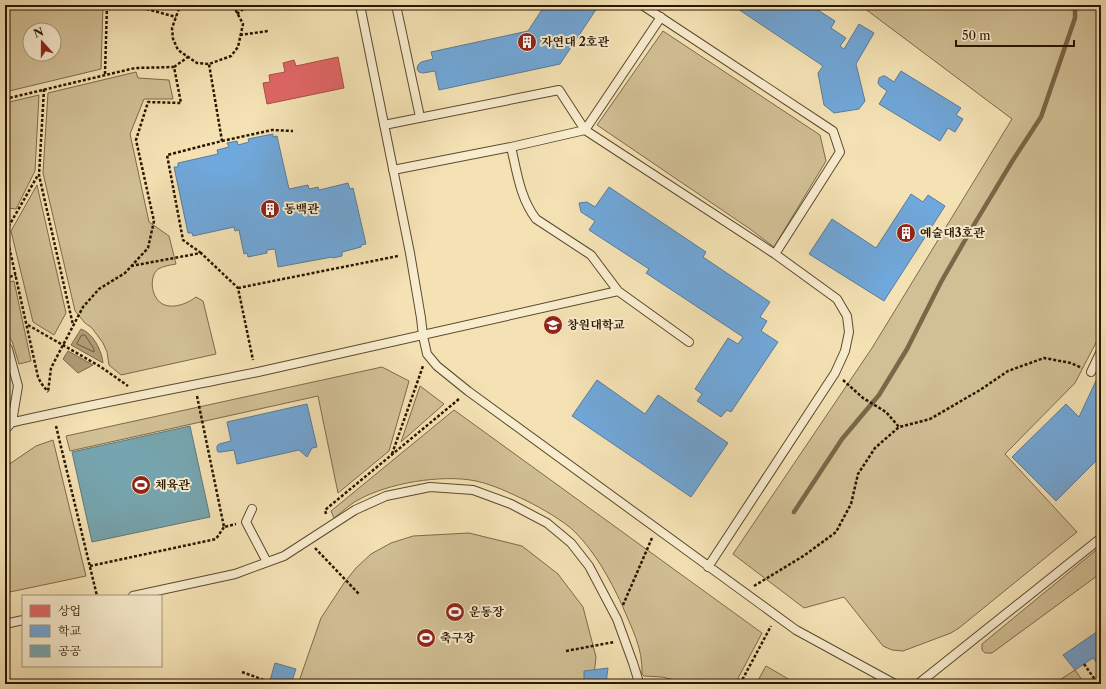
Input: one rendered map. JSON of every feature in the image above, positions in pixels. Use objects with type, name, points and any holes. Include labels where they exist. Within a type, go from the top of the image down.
[{"type":"lane","points":[[360,5],[410,253],[421,318],[422,336],[427,354],[437,366],[468,391],[776,616],[796,630],[895,684]]},
{"type":"lane","points":[[396,5],[420,117]]},
{"type":"lane","points":[[642,5],[833,131],[840,152],[775,254]]},
{"type":"lane","points":[[393,170],[511,147],[586,130],[660,17]]},
{"type":"lane","points":[[384,124],[559,90],[586,130],[775,254],[837,299],[847,316],[849,332],[845,351],[835,373],[708,567]]},
{"type":"lane","points":[[511,147],[522,194],[531,212],[541,224],[591,255],[618,291],[689,342]]},
{"type":"lane","points":[[8,423],[422,336],[618,291]]},
{"type":"lane","points":[[5,345],[8,349],[18,386],[5,430]]},
{"type":"lane","points":[[1091,372],[1101,351]]},
{"type":"lane","points":[[138,595],[235,574],[284,556],[355,510],[386,496],[430,487],[473,490],[511,504],[547,523],[571,543],[589,566],[617,619],[638,681]]},
{"type":"lane","points":[[252,509],[246,522],[267,562]]},
{"type":"lane","points":[[918,684],[1101,538]]},
{"type":"lane","points":[[5,624],[22,620]]},
{"type":"path","points":[[105,74],[107,5]]},
{"type":"path","points":[[132,5],[176,17]]},
{"type":"path","points":[[182,5],[180,6],[172,28],[173,39],[178,50],[197,63],[209,64],[231,56],[238,47],[243,24],[233,5]]},
{"type":"path","points":[[237,14],[248,5]]},
{"type":"path","points":[[240,35],[268,31]]},
{"type":"path","points":[[5,100],[44,89],[135,68],[174,67],[188,57]]},
{"type":"path","points":[[209,64],[222,141]]},
{"type":"path","points":[[5,228],[28,325],[38,377],[48,392],[51,368],[83,307],[99,289],[125,273],[148,248],[154,221],[136,140],[148,102],[181,103],[174,67]]},
{"type":"path","points":[[44,89],[39,174],[73,325]]},
{"type":"path","points":[[253,360],[238,288],[201,253],[184,240],[167,155],[272,130],[293,131]]},
{"type":"path","points":[[6,231],[39,174]]},
{"type":"path","points":[[131,266],[201,253]]},
{"type":"path","points":[[238,288],[410,253]]},
{"type":"path","points":[[5,278],[16,276]]},
{"type":"path","points":[[28,325],[101,367],[140,395]]},
{"type":"path","points":[[392,454],[427,354]]},
{"type":"path","points":[[743,592],[805,555],[836,532],[851,504],[858,474],[875,448],[899,427],[930,419],[980,390],[1008,371],[1044,358],[1071,363],[1091,372]]},
{"type":"path","points":[[835,373],[863,398],[886,412],[899,427]]},
{"type":"path","points":[[194,384],[224,527]]},
{"type":"path","points":[[330,526],[325,510],[468,391]]},
{"type":"path","points":[[56,426],[97,595]]},
{"type":"path","points":[[90,566],[216,539],[224,527],[246,522]]},
{"type":"path","points":[[617,619],[656,528]]},
{"type":"path","points":[[308,540],[359,594]]},
{"type":"path","points":[[740,684],[776,616]]},
{"type":"path","points":[[566,651],[625,640]]},
{"type":"path","points":[[1084,664],[1098,684]]},
{"type":"path","points":[[242,672],[274,684]]},
{"type":"path","points":[[638,681],[670,684]]},
{"type":"shaded area","points":[[5,5],[103,5],[101,69],[5,92]]},
{"type":"shaded area","points":[[860,5],[1101,5],[1101,333],[1075,383],[1005,454],[1077,532],[959,628],[951,633],[903,651],[892,650],[883,646],[844,597],[804,608],[733,554],[872,348],[1012,119]]},
{"type":"shaded area","points":[[663,31],[820,135],[826,161],[774,247],[750,229],[597,125]]},
{"type":"shaded area","points":[[136,72],[138,78],[169,80],[173,99],[144,99],[130,134],[149,222],[169,236],[176,264],[165,266],[155,272],[152,281],[153,291],[161,303],[169,306],[184,304],[196,297],[203,301],[216,354],[121,375],[109,365],[107,352],[103,343],[92,328],[85,323],[75,311],[43,173],[48,93]]},
{"type":"shaded area","points":[[39,95],[35,171],[16,209],[7,208],[5,198],[5,103]]},
{"type":"shaded area","points":[[37,185],[66,313],[54,335],[33,322],[11,231]]},
{"type":"shaded area","points":[[14,281],[31,361],[19,364],[12,341],[5,331],[5,283]]},
{"type":"shaded area","points":[[382,367],[409,381],[389,451],[338,493],[318,396],[70,451],[66,436]]},
{"type":"shaded area","points":[[420,386],[444,404],[401,442]]},
{"type":"shaded area","points":[[454,410],[762,633],[735,684],[691,684],[662,677],[644,676],[642,674],[639,647],[629,622],[607,576],[589,548],[575,532],[559,519],[533,504],[502,490],[476,481],[462,479],[432,479],[400,485],[370,494],[352,504],[334,518],[331,511]]},
{"type":"shaded area","points":[[53,440],[86,576],[5,593],[5,467],[36,446]]},
{"type":"shaded area","name":"운동장","points":[[469,533],[522,546],[558,574],[583,607],[596,657],[593,684],[298,684],[321,618],[344,583],[356,568],[371,554],[391,543],[413,536]]},
{"type":"shaded area","points":[[1101,546],[1101,573],[992,653],[985,653],[982,650],[982,644]]},
{"type":"shaded area","points":[[766,666],[797,684],[756,684]]},
{"type":"shaded area","points":[[1075,670],[1085,684],[1055,683]]},
{"type":"water","points":[[81,329],[93,338],[101,353],[103,363],[71,345]]},
{"type":"water","points":[[68,351],[93,365],[78,373],[63,359]]},
{"type":"building: 상업","points":[[338,57],[344,88],[267,104],[263,83],[270,82],[269,75],[285,72],[283,63],[294,60],[296,66]]},
{"type":"building: 학교","name":"자연대 2호관","points":[[545,5],[599,5],[560,64],[439,90],[435,71],[423,73],[419,72],[417,69],[421,62],[433,59],[431,52],[528,31]]},
{"type":"building: 학교","points":[[732,5],[810,5],[835,21],[831,28],[846,38],[840,46],[844,49],[859,24],[874,33],[856,64],[865,101],[859,109],[834,113],[824,105],[818,73],[823,66]]},
{"type":"building: 학교","points":[[901,71],[961,108],[956,115],[963,119],[955,132],[948,128],[940,141],[879,104],[887,91],[878,83],[879,78],[885,76],[894,82]]},
{"type":"building: 학교","name":"동백관","points":[[273,134],[273,137],[277,136],[289,189],[308,185],[309,189],[318,187],[319,190],[348,183],[350,189],[353,188],[366,244],[361,245],[361,247],[342,252],[342,256],[278,267],[275,249],[267,250],[267,253],[248,257],[247,253],[244,254],[239,230],[235,231],[234,227],[193,236],[192,233],[188,233],[174,167],[178,167],[178,163],[218,154],[217,150],[229,147],[227,143],[237,141],[238,145],[249,142],[248,139]]},
{"type":"building: 학교","points":[[609,187],[706,252],[703,257],[770,302],[760,317],[767,321],[761,331],[778,342],[731,412],[727,410],[721,417],[697,401],[702,394],[695,389],[728,338],[738,344],[743,337],[646,273],[649,269],[589,230],[595,221],[581,212],[579,203],[587,202],[595,207]]},
{"type":"building: 학교","name":"예술대3호관","points":[[911,194],[923,202],[928,195],[945,206],[884,301],[809,254],[832,219],[876,248]]},
{"type":"building: 학교","points":[[1101,370],[1101,456],[1056,501],[1012,457],[1066,404],[1079,417]]},
{"type":"building: 학교","points":[[597,380],[645,414],[658,395],[728,443],[691,497],[572,416]]},
{"type":"building: 학교","points":[[307,404],[317,447],[312,448],[307,457],[299,450],[237,464],[234,450],[218,452],[217,446],[219,444],[231,441],[227,422]]},
{"type":"building: 학교","points":[[1101,629],[1101,668],[1093,658],[1075,670],[1063,655]]},
{"type":"building: 학교","points":[[275,663],[296,669],[291,684],[269,684]]},
{"type":"building: 학교","points":[[608,668],[606,684],[584,684],[584,671]]},
{"type":"building: 공공","name":"체육관","points":[[190,426],[210,517],[92,542],[72,452]]},
{"type":"waterway","points":[[794,512],[842,439],[879,395],[907,349],[941,282],[972,228],[1041,117],[1075,18],[1075,5]]},
{"type":"place","name":"자연대 2호관","points":[[527,42]]},
{"type":"place","name":"동백관","points":[[270,209]]},
{"type":"place","name":"예술대3호관","points":[[906,233]]},
{"type":"place","name":"창원대학교","points":[[553,325]]},
{"type":"place","name":"체육관","points":[[141,485]]},
{"type":"place","name":"운동장","points":[[455,612]]},
{"type":"place","name":"축구장","points":[[426,638]]}]
